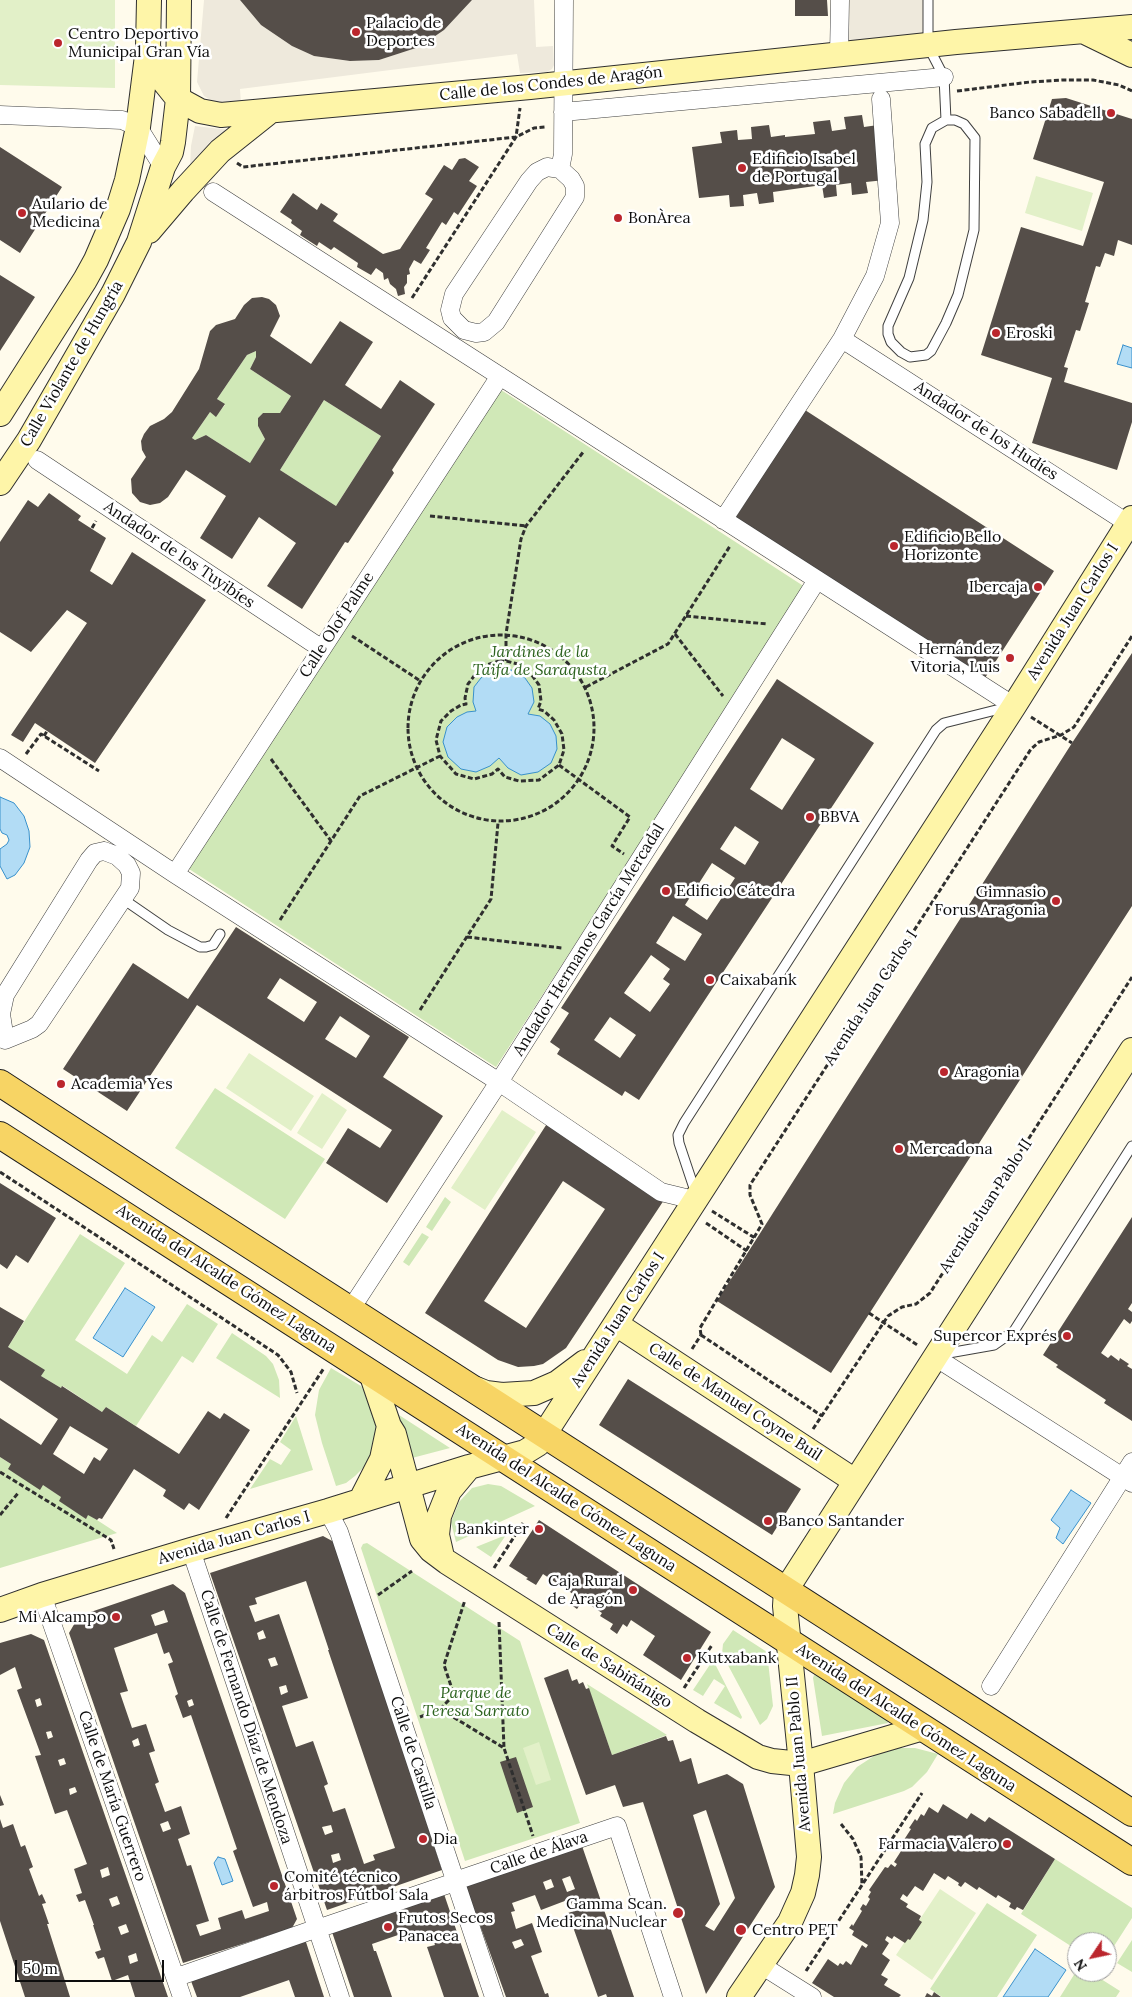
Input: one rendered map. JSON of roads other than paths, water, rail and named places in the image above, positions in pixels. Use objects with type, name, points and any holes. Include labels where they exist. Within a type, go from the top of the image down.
[{"type":"main road","points":[[0,1082],[175,1197],[470,1386],[542,1439],[786,1590],[1132,1814]]},
{"type":"main road","name":"Avenida del Alcalde Gómez Laguna","points":[[0,1135],[1132,1862]]},
{"type":"street","name":"Calle Violante de Hungría","points":[[0,414],[96,260],[120,202],[132,161],[138,127],[148,48],[149,0]]},
{"type":"street","name":"Calle Violante de Hungría","points":[[0,483],[29,440],[113,294],[139,242],[174,142],[178,99],[179,0]]},
{"type":"street","points":[[560,169],[563,154],[564,0]]},
{"type":"street","points":[[839,56],[840,0]]},
{"type":"street","name":"Calle de los Condes de Aragón","points":[[178,99],[193,108],[212,114],[228,115],[269,112],[563,84],[975,41],[1132,28]]},
{"type":"street","points":[[1085,32],[1132,54]]},
{"type":"street","points":[[148,48],[162,79],[178,99]]},
{"type":"street","name":"Calle de los Condes de Aragón","points":[[563,112],[944,77]]},
{"type":"street","points":[[723,520],[842,339],[875,276],[890,223],[880,99]]},
{"type":"street","name":"Calle Violante de Hungría","points":[[139,242],[215,156],[269,112]]},
{"type":"street","points":[[0,115],[122,120],[138,127],[164,167]]},
{"type":"street","points":[[547,167],[560,169],[571,178],[575,196],[496,322],[484,332],[476,333],[464,330],[452,318],[450,310],[454,294],[533,176],[547,167]]},
{"type":"street","points":[[213,192],[1014,706]]},
{"type":"street","name":"Andador de los Hudíes","points":[[842,339],[1130,521]]},
{"type":"street","name":"Calle Olof Palme","points":[[175,874],[500,376]]},
{"type":"street","name":"Andador de los Tuyibíes","points":[[37,460],[322,649]]},
{"type":"street","name":"Avenida Juan Carlos I","points":[[0,1610],[42,1595],[191,1550],[328,1511],[502,1457],[525,1452],[542,1439],[695,1198],[1014,706],[1130,521]]},
{"type":"street","name":"Andador Hermanos García Mercadal","points":[[358,1298],[499,1082],[817,580]]},
{"type":"street","points":[[7,763],[175,874],[499,1082],[661,1192],[695,1198]]},
{"type":"street","points":[[104,851],[110,853],[127,865],[132,880],[130,888],[39,1024],[2,1044],[1,1014],[5,995],[89,860],[95,853],[104,851]]},
{"type":"street","points":[[786,1590],[1132,1050]]},
{"type":"street","name":"Calle de Manuel Coyne Buil","points":[[616,1324],[855,1481]]},
{"type":"street","points":[[470,1386],[486,1393],[502,1395],[534,1393],[556,1383],[599,1350]]},
{"type":"street","points":[[935,1357],[1127,1480]]},
{"type":"street","name":"Calle de Sabiñánigo","points":[[371,1373],[389,1426],[394,1434],[422,1539],[431,1550],[442,1557],[474,1592],[758,1757],[772,1761],[802,1764],[922,1728]]},
{"type":"street","points":[[361,1500],[382,1459],[389,1426]]},
{"type":"street","points":[[542,1439],[542,1482]]},
{"type":"street","points":[[991,1686],[1127,1480],[1132,1462]]},
{"type":"street","points":[[442,1557],[437,1535],[439,1516],[449,1491],[468,1467]]},
{"type":"street","name":"Calle de Castilla","points":[[328,1511],[339,1532],[494,1997]]},
{"type":"street","name":"Calle de Fernando Díaz de Mendoza","points":[[191,1550],[340,1997]]},
{"type":"street","name":"Avenida Juan Pablo II","points":[[739,1997],[790,1922],[803,1893],[807,1875],[809,1857],[802,1764],[788,1642],[785,1606],[786,1590]]},
{"type":"street","name":"Calle de María Guerrero","points":[[42,1595],[182,1997]]},
{"type":"street","name":"Calle de Álava","points":[[180,1976],[617,1826],[673,1997]]},
{"type":"street","points":[[761,1964],[812,1997]]},
{"type":"lane","points":[[928,0],[928,46],[944,77],[946,120]]},
{"type":"lane","points":[[946,120],[955,120],[964,124],[974,138],[974,230],[958,295],[946,322],[931,351],[926,355],[910,357],[901,352],[891,342],[888,326],[909,278],[923,220],[927,182],[925,144],[932,128],[946,120]]},
{"type":"lane","points":[[695,1198],[679,1143],[680,1130],[936,730],[944,723],[1014,706]]},
{"type":"lane","points":[[123,899],[168,930],[200,946],[213,945],[220,934]]},
{"type":"lane","points":[[935,1357],[994,1345],[1014,1331],[1132,1146]]},
{"type":"water","points":[[1123,345],[1132,348],[1132,368],[1117,364]]},
{"type":"water","points":[[501,668],[516,671],[525,678],[532,688],[534,702],[528,714],[540,716],[550,724],[556,736],[557,749],[551,763],[538,772],[521,775],[508,768],[499,758],[490,766],[476,772],[461,769],[448,757],[443,742],[447,727],[457,717],[467,712],[476,711],[473,702],[474,687],[489,671]]},
{"type":"water","points":[[0,797],[14,803],[24,816],[29,831],[30,847],[24,863],[15,875],[7,879],[0,866],[0,849],[9,840],[7,835],[2,833],[0,829]]},
{"type":"water","points":[[125,1288],[155,1307],[123,1357],[93,1338]]},
{"type":"water","points":[[1071,1490],[1091,1503],[1063,1544],[1056,1538],[1060,1528],[1051,1520]]},
{"type":"water","points":[[218,1857],[225,1859],[233,1881],[222,1885],[214,1863]]},
{"type":"water","points":[[1035,1949],[1066,1970],[1048,1997],[1003,1997]]},
{"type":"place","name":"Palacio de Deportes","points":[[356,32]]},
{"type":"place","name":"Centro Deportivo Municipal Gran Vía","points":[[58,43]]},
{"type":"place","name":"Banco Sabadell","points":[[1111,113]]},
{"type":"place","name":"Edificio Isabel de Portugal","points":[[742,168]]},
{"type":"place","name":"Aulario de Medicina","points":[[22,213]]},
{"type":"place","name":"BonÀrea","points":[[618,218]]},
{"type":"place","name":"Eroski","points":[[996,333]]},
{"type":"place","name":"Edificio Bello Horizonte","points":[[894,546]]},
{"type":"place","name":"Ibercaja","points":[[1038,587]]},
{"type":"place","name":"Hernández Vitoria, Luis","points":[[1010,658]]},
{"type":"place","name":"BBVA","points":[[810,817]]},
{"type":"place","name":"Edificio Cátedra","points":[[666,891]]},
{"type":"place","name":"Gimnasio Forus Aragonia","points":[[1056,901]]},
{"type":"place","name":"Caixabank","points":[[710,980]]},
{"type":"place","name":"Aragonia","points":[[944,1072]]},
{"type":"place","name":"Academia Yes","points":[[61,1084]]},
{"type":"place","name":"Mercadona","points":[[899,1149]]},
{"type":"place","name":"Supercor Exprés","points":[[1067,1336]]},
{"type":"place","name":"Banco Santander","points":[[768,1521]]},
{"type":"place","name":"Bankinter","points":[[539,1529]]},
{"type":"place","name":"Caja Rural de Aragón","points":[[633,1590]]},
{"type":"place","name":"Mi Alcampo","points":[[116,1617]]},
{"type":"place","name":"Kutxabank","points":[[687,1658]]},
{"type":"place","name":"Dia","points":[[423,1839]]},
{"type":"place","name":"Farmacia Valero","points":[[1007,1844]]},
{"type":"place","name":"Comité técnico árbitros Fútbol Sala","points":[[274,1886]]},
{"type":"place","name":"Gamma Scan. Medicina Nuclear","points":[[678,1913]]},
{"type":"place","name":"Frutos Secos Panacea","points":[[388,1927]]},
{"type":"place","name":"Centro PET","points":[[741,1930]]},
{"type":"park label","name":"Jardines de la Taifa de Saraqusta","points":[[540,661]]},
{"type":"park label","name":"Parque de Teresa Sarrato","points":[[476,1702]]}]
